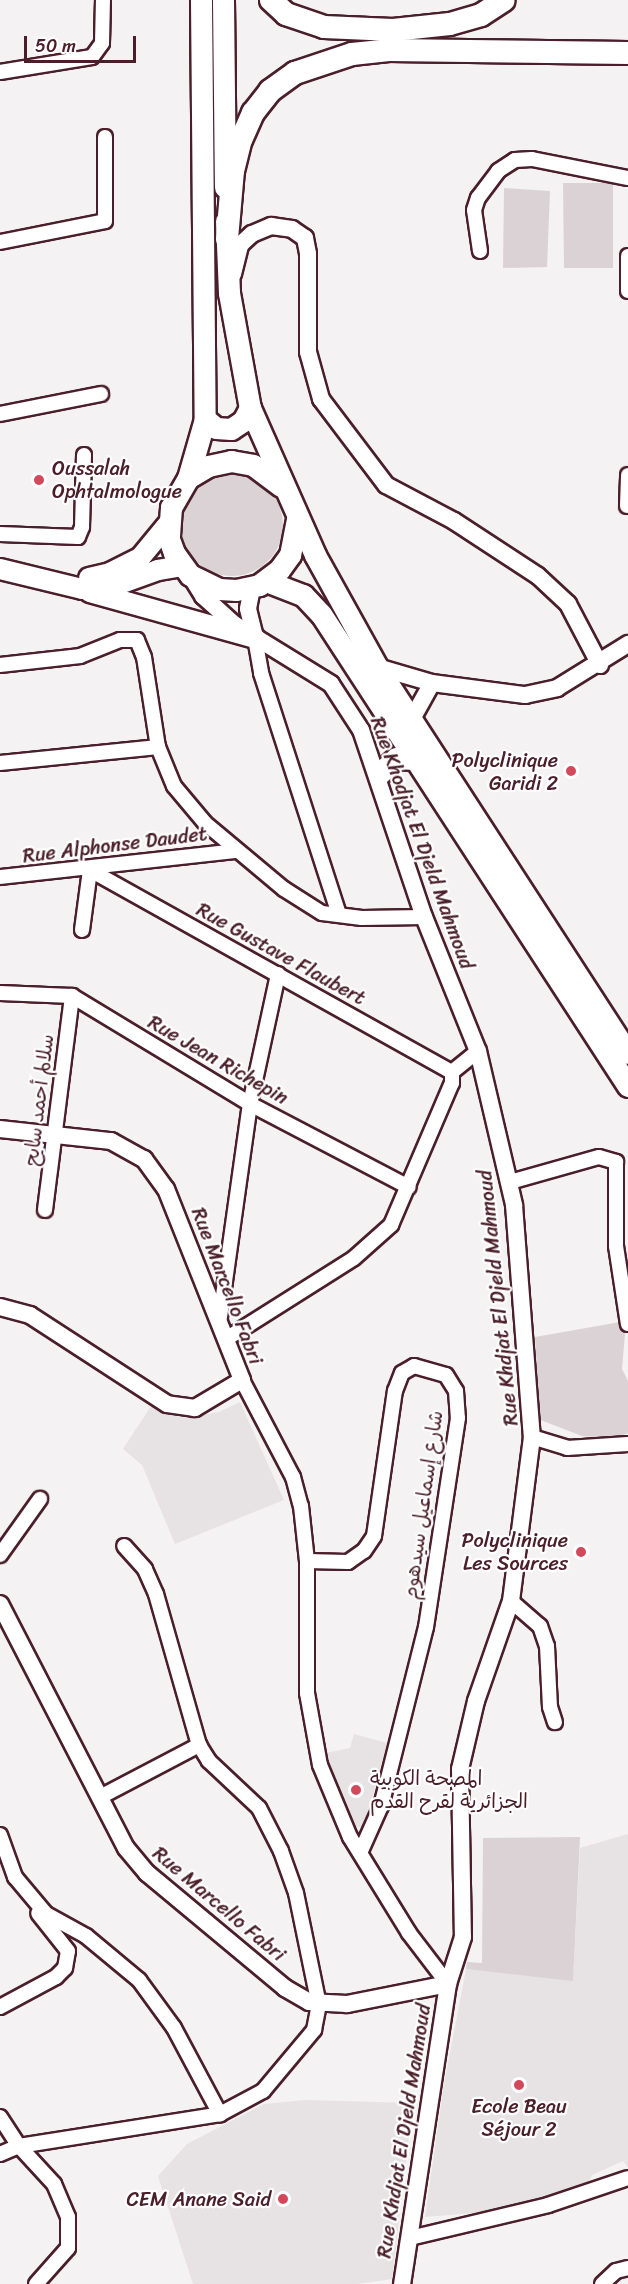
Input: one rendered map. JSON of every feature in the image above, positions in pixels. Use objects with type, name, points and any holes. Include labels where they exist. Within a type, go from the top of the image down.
[{"type":"highway","points":[[271,0],[286,14],[324,27],[393,30],[450,24],[481,15],[504,0]]},
{"type":"highway","points":[[227,240],[233,171],[241,140],[253,113],[270,91],[295,73],[352,54],[389,50],[628,53]]},
{"type":"main road","points":[[201,0],[205,419],[188,478],[171,507],[168,524],[174,553],[186,570],[219,589],[259,584],[291,588],[313,603],[628,1086]]},
{"type":"main road","points":[[223,0],[229,293],[250,408],[297,518],[338,602],[377,667],[628,1053]]},
{"type":"main road","points":[[205,419],[216,428],[231,429],[243,421],[250,408]]},
{"type":"main road","points":[[188,478],[208,466],[231,461],[253,465],[273,477],[286,491]]},
{"type":"main road","points":[[259,584],[290,555],[297,518]]},
{"type":"main road","points":[[32,576],[84,579],[110,573],[140,558],[168,524]]},
{"type":"main road","points":[[0,569],[82,589],[255,638]]},
{"type":"main road","points":[[82,589],[108,588],[158,570],[186,570]]},
{"type":"main road","points":[[379,774],[396,758],[414,759]]},
{"type":"street","points":[[0,72],[79,62],[93,57],[102,43],[103,0]]},
{"type":"street","points":[[0,242],[105,221],[105,137]]},
{"type":"street","points":[[480,251],[474,210],[478,198],[498,171],[515,160],[532,159],[628,178]]},
{"type":"street","points":[[229,293],[240,245],[252,234],[271,226],[292,229],[305,238],[308,352],[321,399],[386,486],[402,497],[454,520],[538,576],[568,604],[600,665]]},
{"type":"street","points":[[628,256],[628,291]]},
{"type":"street","points":[[0,414],[101,394]]},
{"type":"street","points":[[0,534],[78,537],[82,528],[84,455]]},
{"type":"street","points":[[627,506],[628,475]]},
{"type":"street","name":"Rue Khodjat El Djeld Mahmoud","points":[[186,570],[203,596],[255,638],[331,684],[348,706],[379,774],[424,917],[478,1051]]},
{"type":"street","points":[[259,584],[248,609],[261,673],[339,915]]},
{"type":"street","points":[[0,665],[80,657],[120,640],[137,640],[144,657],[158,747],[174,786],[205,823],[235,851],[322,914],[424,917]]},
{"type":"street","points":[[377,667],[432,683],[525,695],[557,688],[600,665],[628,644]]},
{"type":"street","points":[[412,718],[432,683]]},
{"type":"street","points":[[0,763],[158,747]]},
{"type":"street","name":"Rue Alphonse Daudet","points":[[0,878],[90,870],[235,851]]},
{"type":"street","points":[[82,930],[90,870]]},
{"type":"street","name":"Rue Gustave Flaubert","points":[[90,870],[452,1072]]},
{"type":"street","points":[[220,1317],[250,1104],[278,974]]},
{"type":"street","name":"Rue Jean Richepin","points":[[0,993],[72,996],[250,1104],[409,1187]]},
{"type":"street","name":"سلالم أحمد سايح","points":[[45,1210],[72,996]]},
{"type":"street","points":[[226,1339],[354,1258],[391,1225],[452,1083],[452,1072],[478,1051]]},
{"type":"street","name":"Rue Khdjat El Djeld Mahmoud","points":[[478,1051],[510,1182],[532,1437]]},
{"type":"street","name":"Rue Marcello Fabri","points":[[0,1129],[111,1141],[144,1159],[156,1172],[220,1317],[242,1380],[195,1408],[167,1404],[30,1315],[0,1307]]},
{"type":"street","points":[[510,1182],[608,1157],[618,1167],[616,1246],[628,1324]]},
{"type":"street","points":[[617,1203],[628,1219]]},
{"type":"street","name":"شارع إسماعيل سيدهوم","points":[[307,1561],[348,1562],[364,1551],[374,1536],[395,1391],[402,1373],[414,1366],[446,1375],[456,1391],[458,1418],[426,1627],[381,1806],[360,1853]]},
{"type":"street","points":[[242,1380],[293,1477],[301,1506],[307,1561],[307,1693],[311,1727],[320,1765],[360,1853],[409,1933],[448,1984]]},
{"type":"street","points":[[448,1984],[463,1938],[465,1906],[460,1769],[476,1701],[511,1601],[532,1437],[567,1448],[628,1444]]},
{"type":"street","points":[[0,1555],[40,1499]]},
{"type":"street","points":[[0,2154],[19,2146],[220,2114],[263,2091],[314,2030],[319,2005],[296,1893],[269,1824],[259,1808],[209,1761],[199,1745],[156,1594],[145,1569],[124,1546]]},
{"type":"street","points":[[511,1601],[540,1626],[547,1646],[550,1707],[555,1722]]},
{"type":"street","name":"Rue Marcello Fabri","points":[[0,1604],[102,1796],[126,1848],[147,1873],[285,1988],[319,2005]]},
{"type":"street","points":[[102,1796],[199,1745]]},
{"type":"street","points":[[0,1835],[15,1877],[46,1914],[86,1936],[140,1980],[174,2028],[220,2114]]},
{"type":"street","points":[[0,1870],[68,1951],[64,1968],[56,1977],[0,2007]]},
{"type":"street","points":[[319,2005],[360,2002],[448,1984]]},
{"type":"street","name":"Rue Khdjat El Djeld Mahmoud","points":[[402,2284],[448,1984]]},
{"type":"street","points":[[0,2117],[19,2146],[54,2184],[68,2217],[68,2248],[36,2284]]},
{"type":"street","points":[[410,2238],[548,2205],[628,2178]]},
{"type":"street","points":[[602,2284],[616,2271],[628,2268]]},
{"type":"shaded area","points":[[563,183],[613,183],[613,268],[564,268]]},
{"type":"shaded area","points":[[504,188],[550,191],[547,267],[503,268]]},
{"type":"shaded area","points":[[232,474],[252,478],[268,489],[279,505],[283,525],[279,545],[268,561],[252,572],[232,576],[212,572],[196,561],[185,545],[181,525],[185,505],[196,489],[212,478]]},
{"type":"shaded area","points":[[626,1321],[622,1369],[628,1381],[628,1433],[616,1438],[582,1436],[530,1416],[537,1368],[535,1337]]},
{"type":"shaded area","points":[[240,1402],[284,1500],[175,1544],[142,1465],[123,1449],[153,1403],[178,1417],[189,1418],[219,1412]]},
{"type":"shaded area","name":"المصحة الكوبية الجزائرية لقرح القدم","points":[[354,1734],[387,1743],[364,1827],[350,1827],[326,1753],[350,1748]]},
{"type":"shaded area","points":[[628,1834],[628,2167],[623,2161],[592,2175],[589,2182],[529,2202],[486,2212],[425,2217],[444,2084],[466,1969],[573,1980],[580,1848]]},
{"type":"shaded area","points":[[580,1837],[573,1981],[466,1969],[467,1962],[482,1963],[483,1838]]},
{"type":"shaded area","name":"CEM Anane Said","points":[[305,2100],[413,2103],[392,2279],[357,2284],[193,2284],[158,2176],[187,2144],[264,2104]]},
{"type":"place","name":"Oussalah Ophtalmologue","points":[[39,480]]},
{"type":"place","name":"Polyclinique Garidi 2","points":[[571,771]]},
{"type":"place","name":"Polyclinique Les Sources","points":[[581,1552]]},
{"type":"place","name":"المصحة الكوبية الجزائرية لقرح القدم","points":[[356,1790]]},
{"type":"place","name":"Ecole Beau Séjour 2","points":[[519,2085]]},
{"type":"place","name":"CEM Anane Said","points":[[283,2199]]}]
